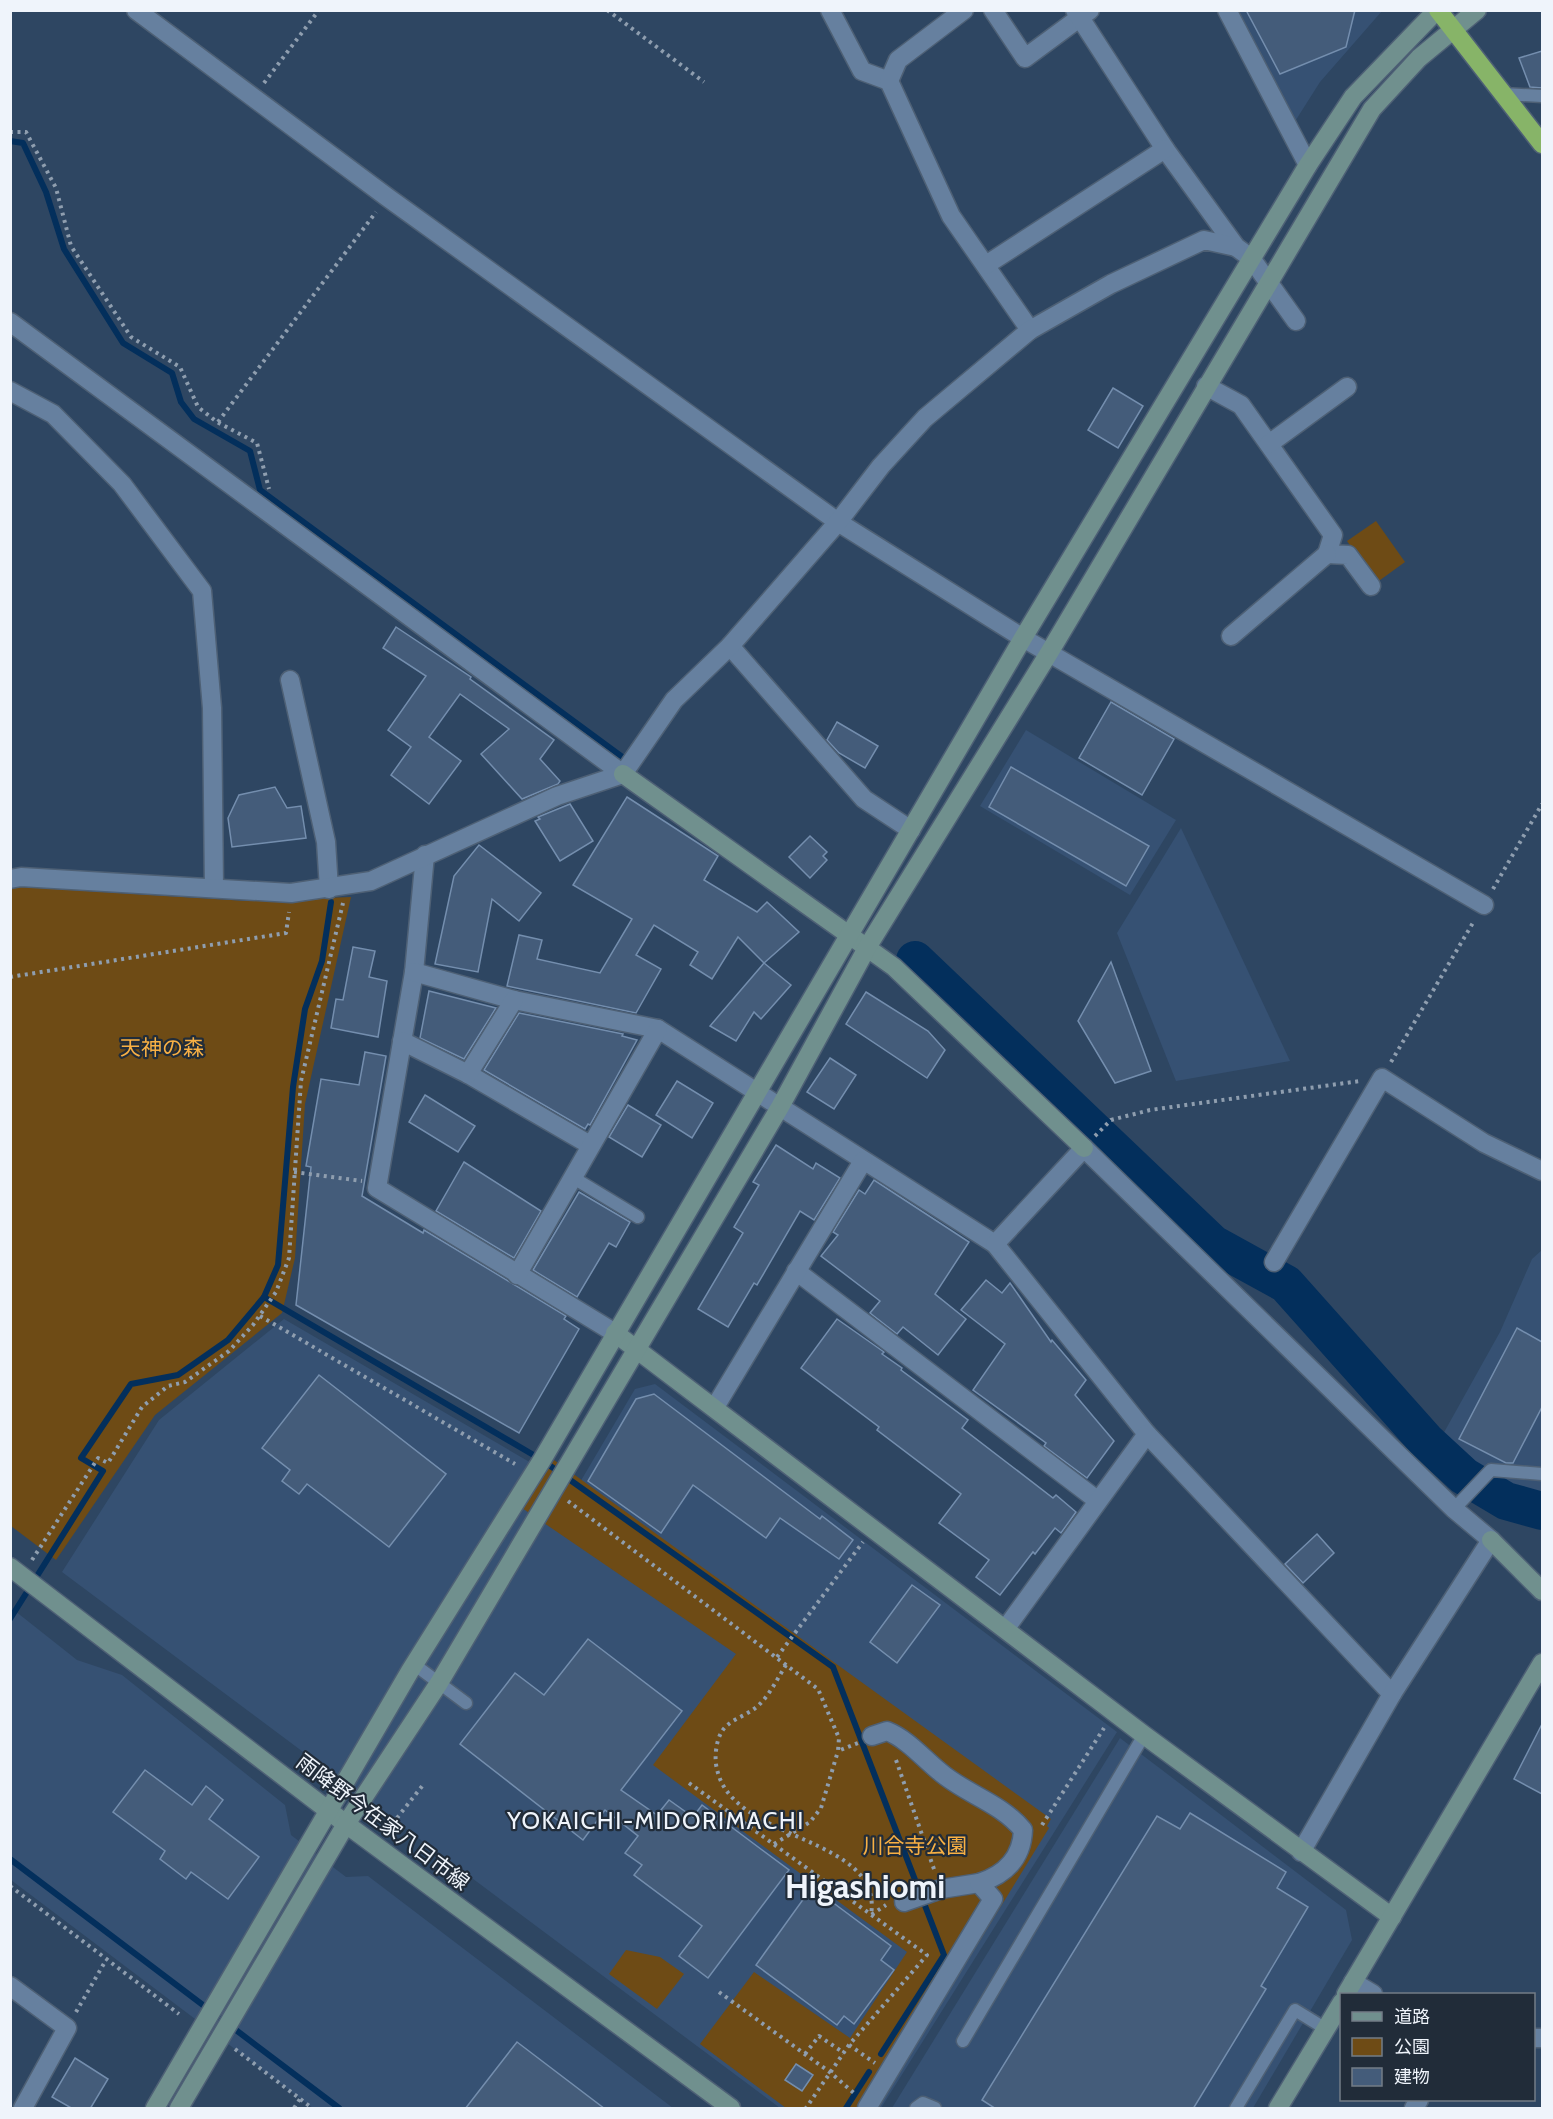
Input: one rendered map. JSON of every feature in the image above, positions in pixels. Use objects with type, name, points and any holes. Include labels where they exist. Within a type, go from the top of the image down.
[{"type":"highway","points":[[1438,10],[1542,144]]},
{"type":"street","points":[[136,10],[387,197],[838,522],[1023,638],[1484,905]]},
{"type":"street","points":[[830,10],[862,71],[889,81],[951,216],[1030,330]]},
{"type":"street","points":[[889,81],[898,60],[964,10]]},
{"type":"street","points":[[993,10],[1025,58],[1082,13],[1165,150],[1269,282],[1296,321]]},
{"type":"street","points":[[1227,10],[1308,165]]},
{"type":"street","points":[[155,2109],[415,1665],[542,1460],[1023,638],[1244,253],[1308,165],[1353,97],[1438,10]]},
{"type":"street","points":[[179,2109],[346,1824],[439,1683],[638,1350],[780,1107],[868,946],[1049,653],[1372,109],[1419,58],[1477,10]]},
{"type":"street","points":[[986,265],[1165,150]]},
{"type":"street","points":[[10,879],[21,877],[291,893],[329,889],[371,881],[557,795],[623,774],[674,700],[730,646],[838,522],[881,466],[925,418],[1030,330],[1111,284],[1204,240],[1244,253]]},
{"type":"street","points":[[10,322],[623,774],[849,935],[868,946],[1088,1143],[1454,1509],[1491,1540],[1542,1591]]},
{"type":"street","points":[[1206,386],[1241,405],[1333,535],[1327,554],[1231,636]]},
{"type":"street","points":[[1269,444],[1347,387]]},
{"type":"street","points":[[10,391],[53,414],[122,484],[202,591],[212,708],[214,888]]},
{"type":"street","points":[[1327,554],[1348,555],[1371,586]]},
{"type":"street","points":[[730,646],[864,799],[911,830]]},
{"type":"street","points":[[290,680],[326,842],[329,889]]},
{"type":"street","points":[[425,855],[414,972],[377,1188],[638,1350],[716,1407],[1144,1735],[1392,1917]]},
{"type":"street","points":[[414,972],[514,1000],[658,1029],[995,1244],[1147,1434],[1392,1694]]},
{"type":"street","points":[[468,1074],[514,1000]]},
{"type":"street","points":[[517,1275],[658,1029]]},
{"type":"street","points":[[402,1041],[468,1074],[590,1146]]},
{"type":"street","points":[[1274,1262],[1382,1078],[1484,1143],[1542,1171]]},
{"type":"street","points":[[995,1244],[1088,1143]]},
{"type":"street","points":[[716,1407],[863,1161]]},
{"type":"street","points":[[796,1271],[1097,1500]]},
{"type":"street","points":[[1006,1628],[1147,1434]]},
{"type":"street","points":[[1301,1852],[1392,1694],[1491,1540]]},
{"type":"street","name":"雨降野今在家八日市線","points":[[10,1567],[346,1824],[731,2109]]},
{"type":"street","points":[[1366,1993],[1349,1988],[1542,1663]]},
{"type":"street","points":[[879,1733],[896,1735],[940,1772],[1012,1816],[1023,1830],[1014,1862],[997,1877],[979,1883],[940,1889],[904,1902]]},
{"type":"street","points":[[863,2103],[891,2073],[993,1899],[979,1883]]},
{"type":"street","points":[[10,1986],[67,2028],[23,2109]]},
{"type":"street","points":[[1278,2109],[1340,2004]]},
{"type":"lane","points":[[1504,94],[1542,96]]},
{"type":"lane","points":[[572,1178],[638,1217]]},
{"type":"lane","points":[[1454,1509],[1491,1470],[1542,1474]]},
{"type":"lane","points":[[415,1665],[466,1703]]},
{"type":"lane","points":[[963,2041],[1144,1735]]},
{"type":"lane","points":[[1236,2109],[1295,2010],[1326,2029]]},
{"type":"lane","points":[[916,2109],[923,2103],[935,2109]]},
{"type":"path","points":[[253,98],[319,10]]},
{"type":"path","points":[[607,10],[704,82]]},
{"type":"path","points":[[10,132],[26,132],[56,188],[72,246],[131,337],[180,367],[198,408],[218,422],[257,443],[276,516]]},
{"type":"path","points":[[218,422],[387,197]]},
{"type":"path","points":[[1088,1143],[1111,1120],[1150,1110],[1382,1078],[1542,804]]},
{"type":"path","points":[[32,1560],[98,1458],[108,1463],[142,1407],[168,1386],[184,1382],[229,1351],[267,1308],[276,1292],[289,1258],[301,1081],[348,885]]},
{"type":"path","points":[[10,977],[286,933],[291,893]]},
{"type":"path","points":[[294,1172],[378,1183]]},
{"type":"path","points":[[260,1316],[515,1464]]},
{"type":"path","points":[[565,1499],[818,1689],[839,1738],[838,1752],[821,1808],[810,1822],[774,1844]]},
{"type":"path","points":[[777,1656],[867,1537]]},
{"type":"path","points":[[786,1665],[755,1709],[736,1719],[721,1733],[715,1758],[720,1783],[731,1798],[789,1834],[832,1853],[865,1877],[874,1900],[872,1915]]},
{"type":"path","points":[[1023,1830],[1040,1829],[1109,1720]]},
{"type":"path","points":[[838,1752],[879,1733],[940,1889]]},
{"type":"path","points":[[689,1783],[927,1955],[849,2045],[806,2109]]},
{"type":"path","points":[[397,1818],[423,1785]]},
{"type":"path","points":[[10,1886],[179,2014]]},
{"type":"path","points":[[872,1915],[891,1902],[904,1902]]},
{"type":"path","points":[[67,2028],[106,1960]]},
{"type":"path","points":[[719,1992],[831,2073],[863,2103]]},
{"type":"path","points":[[805,2054],[819,2036],[844,2053]]},
{"type":"path","points":[[849,2045],[891,2073]]},
{"type":"path","points":[[235,2049],[312,2109]]},
{"type":"path","points":[[294,2109],[300,2099]]},
{"type":"shaded area","points":[[1235,11],[1382,11],[1320,82],[1294,123]]},
{"type":"shaded area","points":[[1026,730],[1176,820],[1130,895],[980,806]]},
{"type":"shaded area","points":[[1181,828],[1290,1061],[1176,1081],[1117,933]]},
{"type":"shaded area","points":[[1542,1250],[1542,1500],[1490,1483],[1442,1436],[1500,1332],[1532,1259]]},
{"type":"shaded area","points":[[284,1319],[576,1489],[635,1389],[655,1384],[1117,1732],[881,2108],[780,2108],[62,1572],[159,1420]]},
{"type":"shaded area","points":[[10,1607],[77,1660],[122,1675],[285,1805],[291,1835],[346,1877],[368,1876],[673,2108],[313,2108],[11,1880]]},
{"type":"shaded area","points":[[1120,1738],[1346,1910],[1352,1940],[1253,2108],[892,2108]]},
{"type":"green space","points":[[1376,521],[1405,562],[1376,583],[1347,541]]},
{"type":"green space","name":"天神の森","points":[[21,887],[247,901],[351,897],[305,1104],[295,1258],[282,1313],[155,1415],[56,1560],[11,1526],[10,889]]},
{"type":"green space","name":"川合寺公園","points":[[554,1460],[1051,1819],[1047,1826],[1049,1828],[877,2108],[786,2108],[700,2044],[754,1972],[850,2038],[907,1952],[653,1765],[736,1654],[522,1508]]},
{"type":"green space","points":[[626,1950],[660,1957],[684,1974],[657,2009],[609,1974]]},
{"type":"building","points":[[1246,10],[1355,10],[1346,47],[1280,74]]},
{"type":"building","points":[[1542,51],[1542,88],[1530,87],[1519,58]]},
{"type":"building","points":[[1113,388],[1143,406],[1118,448],[1088,430]]},
{"type":"building","points":[[396,627],[471,677],[470,679],[554,740],[540,759],[560,781],[558,784],[522,799],[481,754],[509,729],[460,694],[429,737],[461,761],[429,804],[391,775],[411,747],[388,730],[426,676],[383,648]]},
{"type":"building","points":[[1111,702],[1174,739],[1142,795],[1079,758]]},
{"type":"building","points":[[837,722],[878,746],[865,768],[839,753],[827,740]]},
{"type":"building","points":[[1011,767],[1149,846],[1126,886],[989,807]]},
{"type":"building","points":[[275,787],[287,808],[301,806],[306,838],[232,847],[228,818],[239,795]]},
{"type":"building","points":[[627,797],[718,856],[704,880],[757,912],[767,902],[799,932],[764,963],[738,937],[712,979],[690,965],[698,952],[654,925],[636,955],[661,969],[636,1013],[507,986],[519,935],[542,940],[537,959],[600,973],[632,919],[573,885]]},
{"type":"building","points":[[570,804],[593,841],[560,861],[535,821],[540,819],[538,817]]},
{"type":"building","points":[[810,836],[827,852],[823,856],[827,860],[810,878],[789,857]]},
{"type":"building","points":[[479,845],[541,893],[519,921],[492,899],[478,972],[435,964],[454,876]]},
{"type":"building","points":[[353,947],[375,951],[369,977],[387,981],[378,1037],[331,1028],[336,999],[343,1000]]},
{"type":"building","points":[[1111,962],[1151,1071],[1115,1083],[1078,1021]]},
{"type":"building","points":[[764,963],[791,985],[761,1019],[754,1012],[736,1041],[710,1026]]},
{"type":"building","points":[[429,991],[496,1008],[464,1059],[420,1038]]},
{"type":"building","points":[[866,992],[928,1031],[945,1050],[927,1078],[846,1024]]},
{"type":"building","points":[[519,1013],[623,1034],[622,1036],[637,1040],[590,1125],[588,1124],[585,1129],[484,1070]]},
{"type":"building","points":[[365,1052],[386,1056],[362,1196],[423,1233],[424,1230],[566,1316],[564,1319],[579,1329],[519,1433],[296,1305],[311,1167],[306,1166],[321,1079],[359,1085]]},
{"type":"building","points":[[830,1058],[856,1075],[834,1109],[807,1092]]},
{"type":"building","points":[[677,1081],[713,1103],[692,1138],[656,1115]]},
{"type":"building","points":[[425,1095],[475,1126],[458,1152],[409,1122]]},
{"type":"building","points":[[628,1105],[661,1125],[642,1157],[609,1137]]},
{"type":"building","points":[[776,1145],[813,1169],[816,1163],[840,1178],[814,1220],[800,1211],[757,1285],[754,1283],[728,1327],[698,1309],[743,1233],[734,1227],[759,1185],[753,1182]]},
{"type":"building","points":[[464,1162],[541,1211],[514,1258],[436,1211]]},
{"type":"building","points":[[874,1180],[969,1242],[935,1294],[966,1319],[938,1355],[903,1327],[897,1334],[870,1313],[880,1301],[821,1256],[838,1235],[833,1232],[859,1190],[865,1194]]},
{"type":"building","points":[[579,1192],[630,1222],[616,1247],[609,1243],[577,1297],[533,1270]]},
{"type":"building","points":[[986,1280],[1002,1293],[1010,1283],[1051,1342],[1052,1340],[1086,1380],[1075,1395],[1114,1441],[1087,1478],[1044,1446],[1046,1443],[973,1390],[1005,1344],[961,1310]]},
{"type":"building","points":[[837,1319],[884,1352],[882,1354],[902,1368],[901,1370],[968,1420],[962,1428],[1053,1498],[1056,1495],[1076,1512],[1061,1533],[1055,1528],[1035,1554],[1033,1552],[1000,1595],[976,1577],[989,1560],[939,1523],[961,1494],[877,1430],[879,1427],[801,1368]]},
{"type":"building","points":[[1517,1328],[1542,1342],[1542,1407],[1513,1463],[1506,1463],[1459,1439]]},
{"type":"building","points":[[319,1375],[446,1474],[389,1547],[307,1484],[299,1494],[282,1481],[290,1470],[262,1448]]},
{"type":"building","points":[[654,1394],[820,1519],[822,1516],[853,1540],[839,1559],[780,1518],[766,1538],[693,1485],[661,1533],[588,1481],[636,1399]]},
{"type":"building","points":[[1317,1534],[1334,1553],[1303,1583],[1285,1564]]},
{"type":"building","points":[[912,1585],[940,1605],[897,1663],[870,1642]]},
{"type":"building","points":[[588,1639],[682,1711],[621,1790],[657,1815],[669,1800],[693,1817],[702,1805],[789,1870],[708,1978],[679,1956],[702,1926],[634,1875],[642,1865],[625,1853],[638,1836],[605,1810],[583,1840],[460,1744],[515,1673],[544,1695]]},
{"type":"building","points":[[1542,1724],[1542,1794],[1514,1779]]},
{"type":"building","points":[[145,1770],[192,1805],[206,1786],[223,1800],[209,1819],[259,1857],[228,1899],[191,1872],[186,1879],[160,1859],[165,1851],[113,1812]]},
{"type":"building","points":[[1190,1813],[1286,1872],[1277,1888],[1308,1907],[1261,1986],[1266,1989],[1193,2109],[996,2109],[982,2100],[1157,1816],[1180,1829]]},
{"type":"building","points":[[812,1887],[891,1946],[881,1960],[894,1970],[854,2024],[844,2016],[837,2025],[756,1965]]},
{"type":"building","points":[[517,2042],[605,2109],[465,2109]]},
{"type":"building","points":[[75,2058],[108,2079],[90,2109],[73,2109],[52,2097]]},
{"type":"building","points":[[796,2064],[813,2075],[802,2091],[785,2080]]},
{"type":"waterway","points":[[10,141],[23,143],[46,192],[64,249],[123,343],[172,373],[181,402],[194,419],[250,451],[260,490],[625,759]]},
{"type":"waterway","points":[[10,1619],[103,1471],[81,1458],[131,1384],[178,1375],[228,1340],[264,1297],[278,1265],[293,1087],[305,1009],[322,961],[331,902]]},
{"type":"waterway","points":[[915,960],[1213,1244],[1286,1284],[1426,1441],[1464,1476],[1506,1501],[1542,1511]]},
{"type":"waterway","points":[[264,1297],[542,1460],[833,1667],[944,1955],[881,2054]]},
{"type":"waterway","points":[[10,1859],[339,2108]]},
{"type":"waterway","points":[[846,2108],[869,2072]]},
{"type":"district","name":"YOKAICHI-MIDORIMACHI","points":[[656,1820]]},
{"type":"district","name":"Higashiomi","points":[[865,1886]]}]
